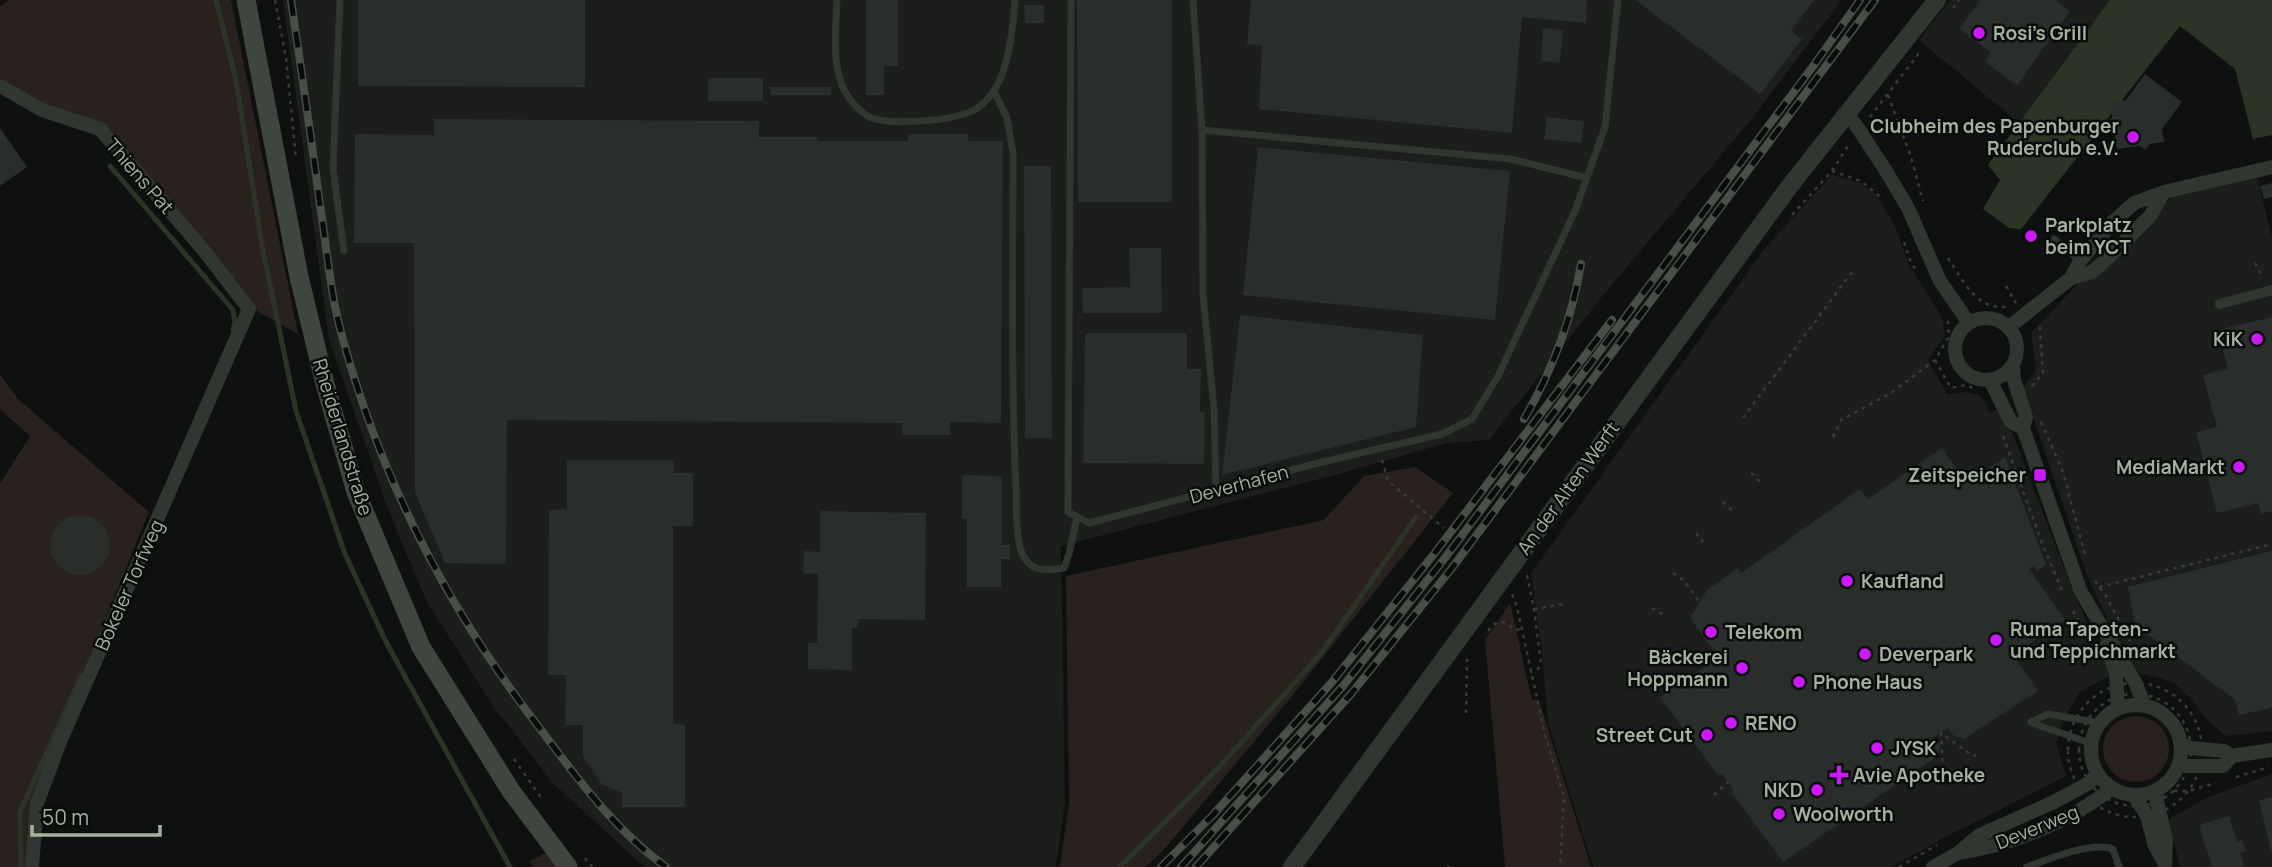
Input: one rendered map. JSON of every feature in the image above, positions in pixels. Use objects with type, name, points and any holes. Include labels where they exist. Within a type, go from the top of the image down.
[{"type":"main road","name":"Rheiderlandstraße","points":[[246,0],[299,277],[325,384],[356,492],[421,647],[511,791],[575,860]]},
{"type":"street","name":"An der Alten Werft","points":[[1292,867],[1789,187],[1937,0]]},
{"type":"street","name":"Thiens Pat","points":[[0,86],[42,110],[100,129],[206,253],[249,309]]},
{"type":"street","points":[[1848,113],[1908,208],[1940,281],[1969,323]]},
{"type":"street","points":[[2009,327],[2028,315],[2071,278],[2080,261],[2113,222],[2134,203],[2164,192],[2272,166]]},
{"type":"street","points":[[2071,278],[2092,271],[2150,216],[2164,192]]},
{"type":"street","points":[[2220,304],[2269,291]]},
{"type":"street","name":"Bokeler Torfweg","points":[[32,867],[37,803],[249,309]]},
{"type":"street","points":[[1985,386],[2007,373],[2018,347],[2009,327],[1985,317],[1969,323],[1957,336],[1957,362],[1961,369],[1985,386],[2011,422],[2023,428]]},
{"type":"street","points":[[2012,366],[2026,417],[2023,428],[2081,592],[2144,695],[2157,711],[2168,719],[2192,747],[2224,751],[2232,756]]},
{"type":"street","points":[[2094,615],[2113,665],[2118,697],[2108,714],[2093,722],[2085,742],[2093,765],[2089,782],[2102,796],[2149,804]]},
{"type":"street","points":[[2118,697],[2131,705],[2144,695]]},
{"type":"street","points":[[2189,766],[2192,747]]},
{"type":"street","points":[[2164,864],[2154,846],[2149,804],[2166,784],[2189,766],[2223,766],[2232,756],[2272,750]]},
{"type":"street","name":"Deverweg","points":[[1933,867],[1958,853],[1978,836],[2089,782]]},
{"type":"street","name":"Deverweg","points":[[1958,853],[1982,849],[2044,828],[2069,818],[2102,796]]},
{"type":"lane","points":[[341,0],[333,168],[344,251]]},
{"type":"lane","points":[[836,0],[837,65],[842,85],[852,102],[868,116],[887,121],[956,118],[976,109],[994,91],[1006,62],[1015,0]]},
{"type":"lane","points":[[994,91],[1007,118],[1013,152],[1014,436],[1019,537],[1025,559],[1037,568],[1048,571],[1064,568],[1077,517],[1068,512],[1071,0]]},
{"type":"lane","points":[[1193,0],[1202,130],[1203,295],[1214,409],[1216,490]]},
{"type":"lane","name":"Deverhafen","points":[[1077,517],[1089,523],[1442,433],[1472,419],[1498,376],[1575,211],[1605,127],[1618,0]]},
{"type":"lane","points":[[1202,130],[1510,159],[1587,178]]},
{"type":"lane","points":[[2054,239],[2092,271]]},
{"type":"lane","points":[[2085,742],[2031,722],[2048,715],[2093,722]]},
{"type":"lane","points":[[2027,867],[2082,850],[2107,847],[2113,849],[2119,867]]},
{"type":"path","points":[[275,0],[286,58],[297,163]]},
{"type":"path","points":[[1790,217],[1832,170],[1888,95],[1911,157],[1923,201]]},
{"type":"path","points":[[1832,170],[1870,186],[1885,200]]},
{"type":"path","points":[[1902,236],[1911,262],[1920,275]]},
{"type":"path","points":[[1944,252],[1979,302],[1998,307],[2016,303]]},
{"type":"path","points":[[2255,263],[2261,270],[2269,291]]},
{"type":"path","points":[[1743,418],[1855,268]]},
{"type":"path","points":[[2006,286],[2016,303],[2040,328],[2043,373],[2030,388],[2031,394]]},
{"type":"path","points":[[1833,437],[1841,420],[1891,393],[1935,360],[1949,336],[1945,316]]},
{"type":"path","points":[[1935,360],[1951,388],[1965,385],[1985,386]]},
{"type":"path","points":[[2037,413],[2068,493],[2086,561]]},
{"type":"path","points":[[1379,449],[1388,481],[1444,528]]},
{"type":"path","points":[[1751,473],[1763,485]]},
{"type":"path","points":[[1723,502],[1734,512]]},
{"type":"path","points":[[1696,533],[1703,542]]},
{"type":"path","points":[[2081,592],[2272,544]]},
{"type":"path","points":[[1528,568],[1527,582],[1534,609],[1541,663],[1538,669],[1530,672]]},
{"type":"path","points":[[1673,573],[1684,581],[1700,602]]},
{"type":"path","points":[[2093,579],[2100,586],[2131,642]]},
{"type":"path","points":[[1510,588],[1522,629],[1545,735],[1564,797],[1560,867]]},
{"type":"path","points":[[1534,609],[1564,604]]},
{"type":"path","points":[[1652,608],[1666,616]]},
{"type":"path","points":[[1488,631],[1495,622],[1500,621],[1505,621],[1515,630],[1522,629]]},
{"type":"path","points":[[1466,713],[1467,658]]},
{"type":"path","points":[[2148,674],[2154,685],[2185,704],[2196,719],[2192,747],[2189,766],[2174,791],[2149,804],[2120,805],[2102,796],[2069,763],[2070,735],[2075,719],[2092,698],[2144,695],[2171,707],[2183,720],[2192,747],[2189,766],[2193,785],[2183,796],[2119,815],[2105,810],[2102,796],[2089,782],[2079,759],[2099,706],[2118,697],[2144,695],[2154,685]]},
{"type":"path","points":[[2144,695],[2154,685]]},
{"type":"path","points":[[1945,778],[1942,772],[1941,733],[1973,756],[1979,754]]},
{"type":"path","points":[[508,750],[541,798]]},
{"type":"path","points":[[1714,796],[1728,782]]},
{"type":"path","points":[[575,860],[592,867]]},
{"type":"shaded area","points":[[9,0],[231,0],[298,334],[257,311],[101,123],[45,106],[0,81],[0,6]]},
{"type":"shaded area","points":[[283,0],[1842,0],[1749,122],[1604,294],[1489,440],[1447,443],[1061,546],[1065,803],[1056,867],[644,867],[553,783],[493,706],[427,602],[388,509],[329,340]]},
{"type":"shaded area","points":[[1950,0],[2110,0],[2019,123],[1919,40]]},
{"type":"shaded area","points":[[2110,0],[2272,0],[2272,135],[2253,139],[2235,69],[2180,26],[2021,229],[2009,228],[1983,209],[2000,180],[1988,165]]},
{"type":"shaded area","points":[[1832,175],[1861,183],[1877,196],[1895,226],[1909,265],[1942,317],[1945,336],[1928,360],[1947,394],[1966,392],[1979,395],[1989,412],[2003,408],[2074,594],[2112,675],[2081,691],[2066,714],[2056,743],[2066,776],[1891,867],[1593,867],[1548,723],[1531,573],[1766,247]]},
{"type":"shaded area","points":[[2257,176],[2272,238],[2272,731],[2226,736],[2208,721],[2194,702],[2173,682],[2133,671],[2089,581],[2023,388],[2036,370],[2031,333],[2142,216],[2175,197]]},
{"type":"shaded area","points":[[0,375],[19,400],[149,512],[31,801],[27,867],[0,867],[0,484],[30,436],[0,409]]},
{"type":"shaded area","points":[[1415,467],[1453,493],[1288,701],[1162,852],[1145,867],[1060,867],[1069,803],[1066,576],[1324,520],[1364,476]]},
{"type":"shaded area","points":[[1510,603],[1532,700],[1539,700],[1591,867],[1505,867],[1485,640]]},
{"type":"shaded area","points":[[2129,716],[2143,716],[2155,721],[2164,730],[2169,749],[2167,762],[2160,773],[2143,782],[2129,782],[2117,777],[2108,768],[2103,756],[2103,742],[2108,730],[2117,721]]},
{"type":"shaded area","points":[[2272,774],[2272,867],[2180,867],[2169,819],[2208,797]]},
{"type":"shaded area","points":[[547,853],[558,867],[533,867],[529,861]]},
{"type":"building","points":[[358,0],[585,0],[585,87],[358,86]]},
{"type":"building","points":[[866,0],[898,0],[898,66],[884,66],[884,95],[866,95]]},
{"type":"building","points":[[1077,0],[1172,0],[1172,202],[1078,202]]},
{"type":"building","points":[[1251,0],[1587,0],[1586,23],[1522,17],[1512,133],[1259,109],[1262,46],[1247,44]]},
{"type":"building","points":[[1635,0],[1814,0],[1791,31],[1802,39],[1760,94]]},
{"type":"building","points":[[1980,0],[2055,0],[2070,11],[2017,85],[1985,62],[1991,52],[1959,29]]},
{"type":"building","points":[[1024,5],[1044,5],[1044,23],[1025,23]]},
{"type":"building","points":[[1543,28],[1563,30],[1560,63],[1541,61]]},
{"type":"building","points":[[2145,74],[2182,102],[2162,129],[2164,142],[2150,144],[2145,150],[2140,146],[2117,149],[2113,126],[2108,123],[2112,118],[2111,102],[2126,100]]},
{"type":"building","points":[[708,78],[763,78],[763,101],[708,101]]},
{"type":"building","points":[[770,87],[831,87],[831,95],[771,95]]},
{"type":"building","points":[[1547,117],[1584,121],[1581,143],[1544,139]]},
{"type":"building","points":[[434,119],[759,121],[759,137],[818,137],[818,141],[908,141],[908,134],[969,134],[968,141],[1003,141],[1001,423],[950,422],[950,435],[902,435],[902,423],[507,420],[506,564],[445,563],[415,492],[414,243],[354,243],[355,134],[434,135]]},
{"type":"building","points":[[0,128],[27,167],[0,186]]},
{"type":"building","points":[[1258,147],[1510,171],[1495,320],[1243,295]]},
{"type":"building","points":[[1024,166],[1051,166],[1052,438],[1025,438]]},
{"type":"building","points":[[2272,183],[2272,197],[2264,199],[2260,186]]},
{"type":"building","points":[[1129,248],[1161,248],[1162,313],[1083,313],[1082,288],[1130,287]]},
{"type":"building","points":[[1240,315],[1423,335],[1416,427],[1222,475]]},
{"type":"building","name":"MediaMarkt","points":[[2272,317],[2272,511],[2261,514],[2258,503],[2217,513],[2196,432],[2217,427],[2203,375],[2228,369],[2218,330]]},
{"type":"building","points":[[1085,333],[1187,333],[1187,369],[1201,369],[1200,412],[1205,412],[1204,464],[1083,463]]},
{"type":"building","name":"Deverpark","points":[[1942,448],[1967,483],[2005,457],[2046,564],[2037,571],[2033,566],[2029,569],[2065,620],[2013,655],[2038,691],[1964,739],[1954,736],[1948,728],[1934,737],[1940,746],[1939,755],[1783,862],[1732,793],[1733,789],[1723,775],[1717,774],[1660,697],[1717,658],[1690,618],[1707,590],[1738,568],[1741,573],[1860,489],[1868,499]]},
{"type":"building","points":[[567,460],[674,460],[674,473],[693,473],[693,526],[673,526],[673,724],[685,725],[685,807],[622,807],[622,793],[601,784],[583,756],[583,725],[565,725],[566,675],[548,675],[549,510],[567,509]]},
{"type":"building","points":[[962,475],[1002,476],[1002,545],[1010,545],[1010,559],[1001,559],[1001,587],[967,587],[967,519],[962,519]]},
{"type":"building","points":[[820,511],[926,513],[925,620],[858,619],[858,628],[852,628],[852,670],[808,669],[808,643],[817,643],[818,574],[803,573],[804,551],[820,552]]},
{"type":"building","points":[[80,515],[97,520],[105,528],[110,545],[105,562],[97,570],[80,575],[63,570],[55,562],[50,545],[55,528],[63,520]]},
{"type":"building","points":[[2272,551],[2272,708],[2239,715],[2235,700],[2135,625],[2128,587]]},
{"type":"building","points":[[2272,797],[2272,852],[2271,852],[2259,800]]},
{"type":"building","points":[[2229,816],[2237,842],[2242,840],[2246,851],[2240,853],[2244,867],[2212,867],[2199,825]]},
{"type":"waterway","points":[[216,0],[236,80],[262,245],[296,411],[345,554],[386,642],[510,867]]},
{"type":"waterway","points":[[110,166],[233,310],[233,330]]},
{"type":"waterway","points":[[1120,867],[1222,764],[1322,652],[1416,517]]},
{"type":"waterway","points":[[21,867],[20,812],[81,676]]},
{"type":"railway","points":[[291,0],[338,320],[358,388],[397,489],[445,586],[503,678],[595,800],[628,835],[666,867]]},
{"type":"railway","points":[[1181,867],[1343,686],[1445,558],[1860,0]]},
{"type":"railway","points":[[1196,867],[1351,694],[1452,568],[1875,0]]},
{"type":"railway","points":[[1524,419],[1560,344],[1581,264]]},
{"type":"railway","points":[[1161,867],[1213,815],[1332,682],[1434,554],[1612,320]]},
{"type":"place","name":"Rosi's Grill","points":[[1979,33]]},
{"type":"place","name":"Clubheim des Papenburger Ruderclub e.V.","points":[[2133,137]]},
{"type":"place","name":"Parkplatz beim YCT","points":[[2031,236]]},
{"type":"place","name":"KiK","points":[[2257,339]]},
{"type":"place","name":"MediaMarkt","points":[[2239,467]]},
{"type":"place","name":"Zeitspeicher","points":[[2040,475]]},
{"type":"place","name":"Kaufland","points":[[1847,581]]},
{"type":"place","name":"Telekom","points":[[1711,632]]},
{"type":"place","name":"Ruma Tapeten- und Teppichmarkt","points":[[1996,640]]},
{"type":"place","name":"Deverpark","points":[[1865,654]]},
{"type":"place","name":"Bäckerei Hoppmann","points":[[1742,668]]},
{"type":"place","name":"Phone Haus","points":[[1799,682]]},
{"type":"place","name":"RENO","points":[[1731,723]]},
{"type":"place","name":"Street Cut","points":[[1707,735]]},
{"type":"place","name":"JYSK","points":[[1877,748]]},
{"type":"place","name":"Avie Apotheke","points":[[1839,775]]},
{"type":"place","name":"NKD","points":[[1817,790]]},
{"type":"place","name":"Woolworth","points":[[1779,814]]}]
